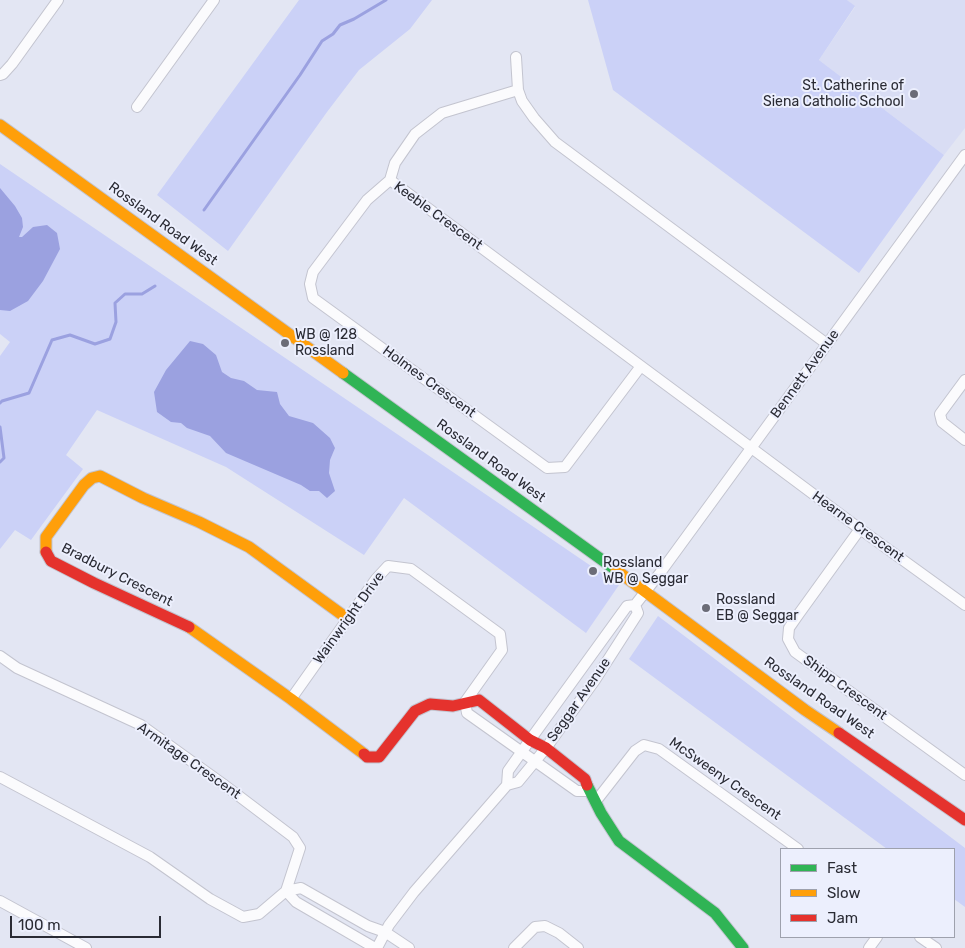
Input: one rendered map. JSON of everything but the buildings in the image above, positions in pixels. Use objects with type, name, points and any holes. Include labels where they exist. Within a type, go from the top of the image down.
[{"type":"street","points":[[0,75],[12,64],[58,0]]},
{"type":"street","points":[[137,107],[214,0]]},
{"type":"street","points":[[516,57],[518,90],[522,101],[555,142],[827,344]]},
{"type":"street","name":"Keeble Crescent","points":[[518,90],[442,112],[414,134],[395,163],[390,180],[752,448]]},
{"type":"street","name":"Rossland Road West","points":[[0,126],[623,574],[806,710],[965,820]]},
{"type":"street","name":"Bennett Avenue","points":[[645,592],[965,155]]},
{"type":"street","name":"Holmes Crescent","points":[[390,180],[366,200],[313,272],[310,284],[313,298],[547,468],[565,468],[641,366]]},
{"type":"street","points":[[965,380],[940,414],[942,422],[965,440]]},
{"type":"street","name":"Hearne Crescent","points":[[752,448],[860,529],[964,603]]},
{"type":"street","name":"Bradbury Crescent","points":[[348,619],[249,547],[100,476],[92,478],[84,485],[46,537],[45,551],[52,561],[94,584],[189,627],[291,699],[367,757],[379,757],[415,711],[430,704],[453,706],[479,700],[530,740],[546,748]]},
{"type":"street","name":"Shipp Crescent","points":[[860,529],[798,614],[789,628],[788,639],[796,652],[965,775]]},
{"type":"street","name":"Wainwright Drive","points":[[291,699],[376,579],[388,566],[411,569],[500,634],[502,650],[465,702]]},
{"type":"street","name":"Seggar Avenue","points":[[507,785],[508,771],[521,752],[627,606],[634,605],[645,592]]},
{"type":"street","name":"Seggar Avenue","points":[[376,948],[385,932],[414,892],[507,785],[518,782],[546,748],[595,680],[638,612],[634,605]]},
{"type":"street","name":"Armitage Crescent","points":[[0,656],[17,668],[141,725],[293,837],[300,848],[286,891]]},
{"type":"street","points":[[465,702],[467,713],[521,752],[577,791],[589,791]]},
{"type":"street","name":"McSweeny Crescent","points":[[596,801],[635,751],[644,745],[659,749],[797,848]]},
{"type":"street","points":[[546,748],[585,779],[601,813],[619,841],[715,913],[743,948]]},
{"type":"street","points":[[0,777],[150,856],[210,899],[243,917],[259,914],[286,891],[301,888],[368,926],[385,932],[409,948]]},
{"type":"street","points":[[286,891],[296,902],[376,948]]},
{"type":"street","points":[[0,901],[86,948]]},
{"type":"street","points":[[514,948],[535,927],[546,926],[559,933],[578,948]]},
{"type":"street","points":[[921,938],[936,948]]},
{"type":"shaded area","points":[[299,0],[432,0],[410,29],[359,70],[228,251],[157,195]]},
{"type":"shaded area","points":[[588,0],[847,0],[855,6],[819,60],[944,155],[859,273],[613,90]]},
{"type":"shaded area","name":"St. Catherine of Siena Catholic School","points":[[847,0],[965,0],[965,128],[944,155],[819,60],[855,7]]},
{"type":"shaded area","points":[[0,164],[619,585],[586,633],[404,498],[364,555],[226,467],[97,410],[66,455],[83,469],[31,540],[15,530],[0,549],[0,356],[10,342],[0,334]]},
{"type":"shaded area","points":[[658,616],[965,848],[965,907],[955,900],[955,848],[886,848],[629,659]]},
{"type":"water","points":[[0,188],[22,218],[23,227],[19,237],[22,237],[33,227],[47,225],[57,233],[60,249],[43,281],[28,301],[10,311],[0,310]]},
{"type":"water","points":[[190,341],[203,344],[216,355],[222,372],[231,378],[244,381],[257,390],[277,392],[280,404],[289,416],[313,423],[330,438],[335,448],[330,460],[329,473],[335,491],[327,498],[319,491],[310,491],[301,485],[226,453],[210,436],[187,428],[181,423],[171,422],[157,412],[154,392],[166,370]]},
{"type":"waterway","points":[[204,210],[322,41],[333,34],[340,25],[386,0]]},
{"type":"waterway","points":[[0,403],[29,393],[52,340],[70,335],[95,344],[110,339],[116,322],[115,303],[125,294],[142,294],[155,286]]},
{"type":"waterway","points":[[0,427],[4,458],[0,462]]},
{"type":"traffic: fast","points":[[343,373],[616,570]]},
{"type":"traffic: fast","points":[[587,785],[601,813],[619,841],[715,913],[743,948]]},
{"type":"traffic: slow","points":[[0,125],[343,373]]},
{"type":"traffic: slow","points":[[46,552],[46,537],[84,485],[92,478],[100,476],[249,547],[348,619]]},
{"type":"traffic: slow","points":[[616,570],[839,733]]},
{"type":"traffic: slow","points":[[189,627],[291,699],[364,754]]},
{"type":"traffic: jam","points":[[46,552],[51,561],[189,627]]},
{"type":"traffic: jam","points":[[364,754],[367,757],[379,757],[415,711],[430,704],[453,706],[479,700],[530,740],[546,748],[585,779],[587,785]]},
{"type":"traffic: jam","points":[[839,733],[965,820]]},
{"type":"place","name":"St. Catherine of Siena Catholic School","points":[[914,94]]},
{"type":"place","name":"WB @ 128 Rossland","points":[[285,343]]},
{"type":"place","name":"Rossland WB @ Seggar","points":[[593,571]]},
{"type":"place","name":"Rossland EB @ Seggar","points":[[706,608]]}]
